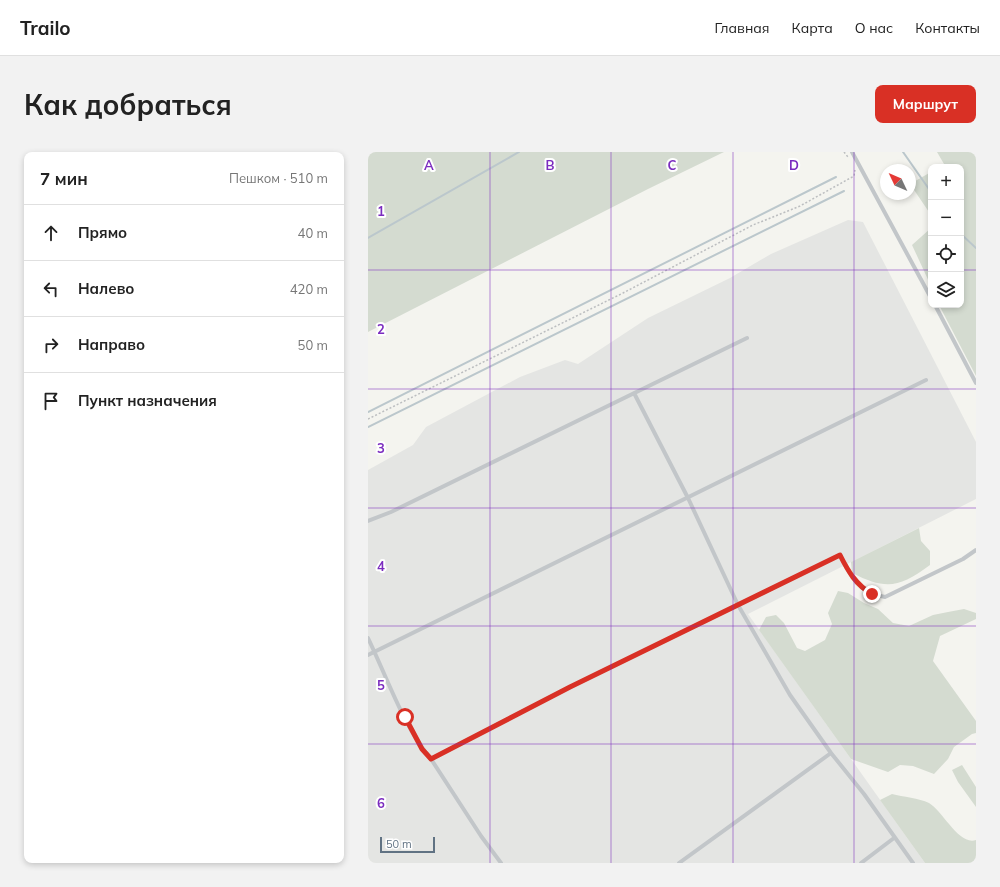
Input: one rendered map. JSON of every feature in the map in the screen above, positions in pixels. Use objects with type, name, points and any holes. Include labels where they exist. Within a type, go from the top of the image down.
[{"type":"lane","points":[[852,152],[928,292]]},
{"type":"lane","points":[[937,308],[976,383]]},
{"type":"lane","points":[[368,521],[398,509],[747,338]]},
{"type":"lane","points":[[368,655],[926,380]]},
{"type":"lane","points":[[634,393],[688,498],[738,605],[790,695],[831,753],[864,794],[913,863]]},
{"type":"lane","points":[[431,759],[570,687],[840,555],[853,578],[862,588],[872,594],[885,597],[962,559],[976,550]]},
{"type":"lane","points":[[368,638],[405,717],[422,749],[431,759],[481,836],[501,863]]},
{"type":"lane","points":[[679,863],[831,753]]},
{"type":"lane","points":[[861,863],[894,838]]},
{"type":"path","points":[[844,152],[852,161]]},
{"type":"path","points":[[368,419],[623,294],[753,225],[800,206],[854,176],[855,168]]},
{"type":"shaded area","points":[[368,152],[724,152],[648,189],[368,332]]},
{"type":"shaded area","points":[[937,152],[976,152],[976,376],[941,308],[964,308],[964,164],[944,164]]},
{"type":"shaded area","points":[[928,174],[928,211],[916,193],[916,181]]},
{"type":"shaded area","points":[[848,220],[863,222],[976,442],[976,499],[748,614],[925,863],[368,863],[368,470],[413,445],[426,427],[520,377],[565,360],[578,364],[648,318],[730,278],[771,254]]},
{"type":"shaded area","points":[[928,231],[928,280],[912,245]]},
{"type":"shaded area","points":[[919,528],[921,541],[930,551],[930,565],[919,573],[901,582],[883,584],[852,573],[851,562]]},
{"type":"shaded area","points":[[838,591],[848,593],[864,603],[878,609],[893,623],[909,626],[933,615],[948,612],[964,609],[976,613],[976,619],[940,636],[933,661],[976,721],[976,733],[972,734],[954,747],[948,759],[934,774],[913,766],[900,765],[888,772],[851,759],[759,630],[766,617],[776,615],[784,623],[797,648],[805,651],[825,640],[832,624],[828,613]]},
{"type":"shaded area","points":[[962,765],[976,787],[976,807],[958,782],[952,770]]},
{"type":"shaded area","points":[[892,794],[929,803],[963,838],[976,840],[976,863],[925,863],[880,800]]},
{"type":"waterway","points":[[368,238],[519,152]]},
{"type":"waterway","points":[[903,152],[928,188]]},
{"type":"waterway","points":[[368,412],[836,177]]},
{"type":"waterway","points":[[368,427],[844,191]]},
{"type":"waterway","points":[[963,236],[976,248]]},
{"type":"route","points":[[405,717],[422,749],[431,759],[570,687],[840,555],[853,578],[862,588],[872,594]]}]
